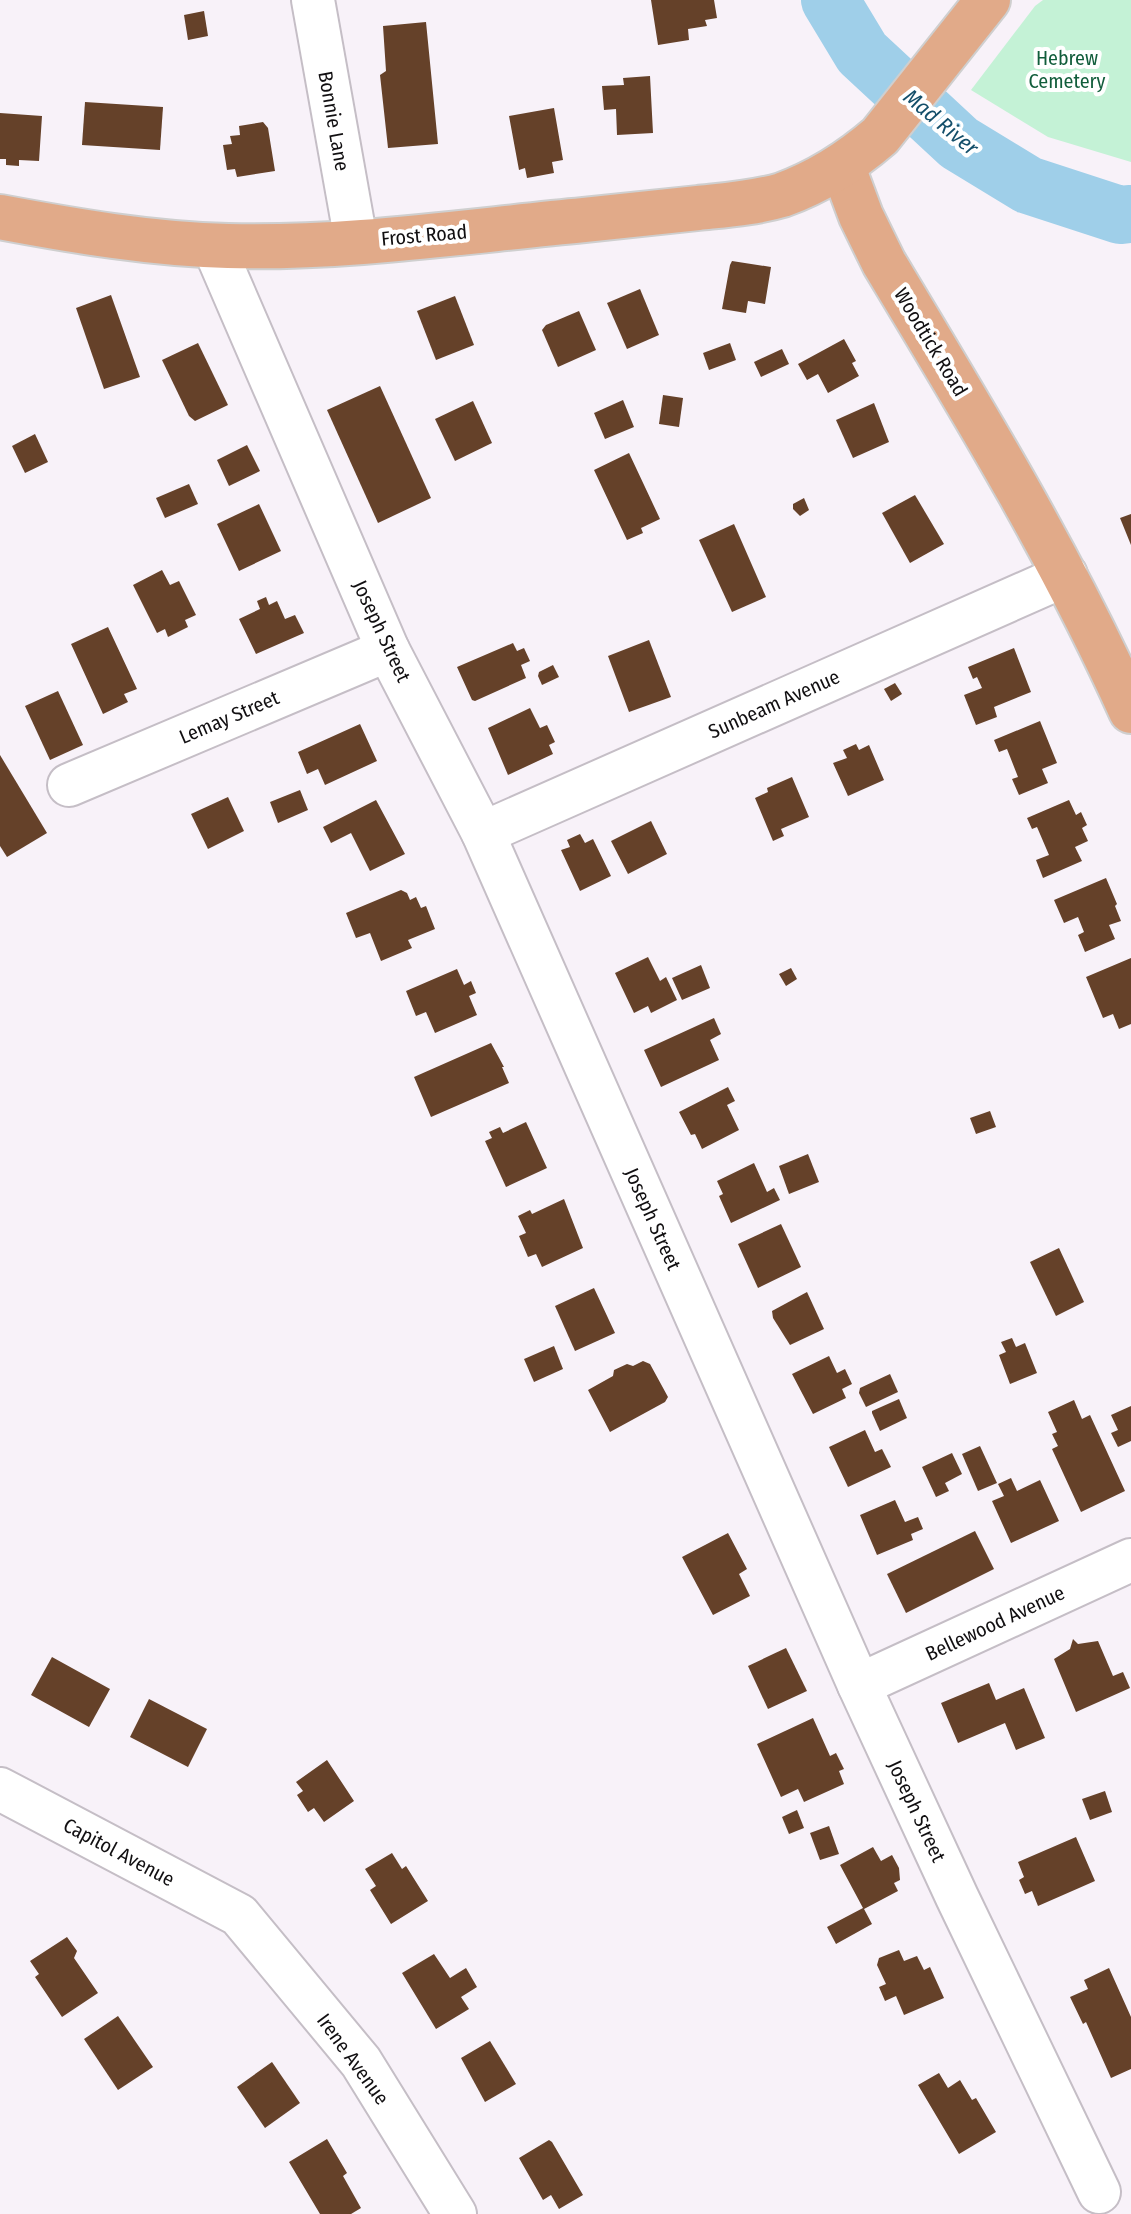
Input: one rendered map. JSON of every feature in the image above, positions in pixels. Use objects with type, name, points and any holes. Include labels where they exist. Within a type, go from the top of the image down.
[{"type":"main road","points":[[842,165],[888,126],[988,0]]},
{"type":"main road","name":"Frost Road","points":[[0,217],[121,237],[213,245],[282,246],[679,210],[767,199],[797,189],[842,165]]},
{"type":"main road","name":"Woodtick Road","points":[[842,165],[861,216],[884,263],[1066,575],[1131,711]]},
{"type":"street","name":"Bonnie Lane","points":[[313,0],[356,241]]},
{"type":"street","name":"Joseph Street","points":[[213,245],[388,650],[483,833],[859,1685],[1099,2192]]},
{"type":"street","name":"Sunbeam Avenue","points":[[483,833],[1066,575]]},
{"type":"street","name":"Lemay Street","points":[[69,785],[388,650]]},
{"type":"street","name":"Bellewood Avenue","points":[[859,1685],[1131,1560]]},
{"type":"street","name":"Capitol Avenue","points":[[0,1789],[239,1915]]},
{"type":"street","name":"Irene Avenue","points":[[239,1915],[361,2062],[455,2214]]},
{"type":"green space","name":"Hebrew Cemetery","points":[[1043,0],[1131,0],[1131,162],[1048,137],[971,90],[1035,6]]},
{"type":"building","points":[[651,0],[714,0],[717,18],[705,20],[707,26],[688,29],[689,40],[658,45]]},
{"type":"building","points":[[204,11],[208,36],[188,40],[184,15]]},
{"type":"building","points":[[426,22],[438,144],[388,148],[380,75],[386,71],[383,26]]},
{"type":"building","points":[[650,76],[653,133],[617,135],[616,109],[604,110],[602,86],[624,85],[623,78]]},
{"type":"building","points":[[85,102],[163,107],[160,150],[82,145]]},
{"type":"building","points":[[554,108],[563,160],[552,162],[554,173],[527,178],[525,168],[519,170],[509,116]]},
{"type":"building","points":[[0,113],[42,116],[39,161],[19,160],[19,166],[6,165],[6,159],[0,159]]},
{"type":"building","points":[[263,122],[268,128],[275,171],[237,177],[235,169],[227,170],[223,145],[232,144],[230,136],[240,135],[239,126]]},
{"type":"building","points":[[732,261],[771,267],[765,304],[748,301],[746,313],[722,309]]},
{"type":"building","points":[[640,289],[659,335],[627,349],[607,303]]},
{"type":"building","points":[[111,295],[140,377],[104,389],[76,308]]},
{"type":"building","points":[[455,296],[474,345],[436,360],[417,311]]},
{"type":"building","points":[[579,311],[596,350],[558,367],[542,330],[546,325]]},
{"type":"building","points":[[844,339],[856,361],[852,363],[859,376],[828,393],[818,374],[807,380],[798,364]]},
{"type":"building","points":[[198,343],[228,405],[195,421],[189,416],[162,360]]},
{"type":"building","points":[[730,343],[736,360],[709,370],[703,353]]},
{"type":"building","points":[[782,349],[789,364],[761,377],[754,362]]},
{"type":"building","points":[[380,386],[431,498],[378,523],[327,410]]},
{"type":"building","points":[[663,395],[683,398],[679,427],[659,424]]},
{"type":"building","points":[[623,400],[634,427],[605,439],[594,413]]},
{"type":"building","points":[[473,401],[492,443],[455,461],[435,419]]},
{"type":"building","points":[[874,403],[889,442],[853,458],[836,420]]},
{"type":"building","points":[[35,434],[48,462],[25,473],[12,446]]},
{"type":"building","points":[[247,445],[260,471],[229,486],[217,460]]},
{"type":"building","points":[[629,453],[660,519],[641,528],[643,533],[627,540],[594,470]]},
{"type":"building","points":[[189,484],[198,504],[165,518],[156,498]]},
{"type":"building","points":[[915,495],[944,544],[910,563],[882,513]]},
{"type":"building","points":[[804,498],[809,510],[800,516],[793,509],[793,504]]},
{"type":"building","points":[[259,504],[281,551],[239,571],[217,524]]},
{"type":"building","points":[[1131,514],[1131,545],[1120,518]]},
{"type":"building","points":[[734,524],[766,597],[732,612],[699,540]]},
{"type":"building","points":[[162,570],[170,585],[179,581],[196,615],[185,620],[188,627],[168,637],[165,629],[157,633],[133,585]]},
{"type":"building","points":[[266,597],[269,605],[277,601],[285,619],[295,615],[304,633],[256,654],[239,619],[260,609],[257,601]]},
{"type":"building","points":[[108,627],[137,689],[124,694],[128,702],[103,714],[71,644]]},
{"type":"building","points":[[649,640],[671,697],[629,712],[608,656]]},
{"type":"building","points":[[513,643],[517,651],[524,648],[530,661],[521,665],[526,678],[472,700],[457,667]]},
{"type":"building","points":[[1014,648],[1031,692],[994,707],[997,717],[976,725],[964,695],[982,688],[977,677],[973,679],[968,667]]},
{"type":"building","points":[[553,665],[559,677],[542,685],[539,672]]},
{"type":"building","points":[[895,683],[902,694],[891,701],[884,689]]},
{"type":"building","points":[[58,691],[83,745],[50,760],[25,706]]},
{"type":"building","points":[[530,708],[540,728],[547,725],[555,742],[549,745],[553,754],[508,775],[488,728]]},
{"type":"building","points":[[1040,721],[1057,763],[1042,769],[1048,783],[1019,795],[1012,779],[1018,777],[1007,749],[999,752],[994,740]]},
{"type":"building","points":[[360,724],[377,761],[325,785],[318,769],[307,774],[298,752]]},
{"type":"building","points":[[856,744],[859,750],[869,745],[884,780],[848,796],[833,763],[847,758],[843,750]]},
{"type":"building","points":[[0,755],[47,833],[7,857],[0,846]]},
{"type":"building","points":[[792,777],[809,817],[781,829],[784,836],[773,841],[755,798],[768,792],[767,788]]},
{"type":"building","points":[[300,790],[308,810],[278,823],[270,802]]},
{"type":"building","points":[[228,797],[244,831],[208,849],[191,814]]},
{"type":"building","points":[[376,800],[405,854],[370,871],[351,833],[331,843],[323,827]]},
{"type":"building","points":[[1069,800],[1076,815],[1081,812],[1087,825],[1082,828],[1088,841],[1075,847],[1082,861],[1043,878],[1036,860],[1049,855],[1037,827],[1032,829],[1027,818]]},
{"type":"building","points":[[651,821],[667,854],[628,874],[611,841]]},
{"type":"building","points":[[580,834],[585,843],[593,839],[611,876],[580,891],[561,850],[570,847],[567,840]]},
{"type":"building","points":[[1106,878],[1121,921],[1109,925],[1115,939],[1085,952],[1078,935],[1084,932],[1078,917],[1064,923],[1054,900]]},
{"type":"building","points":[[401,890],[407,893],[410,900],[416,897],[421,908],[426,906],[435,929],[408,940],[412,948],[381,961],[370,933],[356,938],[346,913]]},
{"type":"building","points":[[648,957],[660,981],[666,977],[677,1000],[651,1013],[648,1006],[634,1013],[615,973]]},
{"type":"building","points":[[1131,958],[1131,1024],[1119,1029],[1113,1014],[1103,1018],[1086,977]]},
{"type":"building","points":[[701,965],[710,988],[682,1000],[672,978]]},
{"type":"building","points":[[791,968],[797,979],[786,986],[779,974]]},
{"type":"building","points":[[457,969],[464,985],[471,981],[476,993],[469,996],[477,1015],[435,1033],[426,1012],[416,1016],[406,991]]},
{"type":"building","points":[[714,1018],[721,1034],[710,1040],[719,1060],[661,1087],[644,1050]]},
{"type":"building","points":[[491,1043],[509,1083],[431,1117],[414,1077]]},
{"type":"building","points":[[728,1087],[735,1101],[727,1105],[739,1130],[702,1149],[679,1112]]},
{"type":"building","points":[[990,1111],[996,1127],[976,1134],[970,1118]]},
{"type":"building","points":[[526,1122],[547,1168],[506,1187],[485,1141],[492,1138],[489,1132],[500,1127],[503,1133]]},
{"type":"building","points":[[808,1154],[819,1182],[789,1194],[779,1166]]},
{"type":"building","points":[[754,1163],[767,1192],[774,1188],[780,1200],[731,1223],[719,1196],[723,1194],[717,1181]]},
{"type":"building","points":[[564,1199],[583,1248],[542,1267],[536,1254],[528,1257],[519,1236],[526,1233],[518,1216],[530,1210],[532,1214]]},
{"type":"building","points":[[781,1224],[801,1267],[758,1288],[738,1244]]},
{"type":"building","points":[[1059,1248],[1084,1302],[1056,1316],[1030,1262]]},
{"type":"building","points":[[594,1288],[615,1333],[575,1351],[555,1306]]},
{"type":"building","points":[[807,1292],[824,1329],[790,1345],[772,1311]]},
{"type":"building","points":[[1012,1338],[1016,1347],[1025,1343],[1037,1373],[1010,1384],[999,1355],[1006,1352],[1001,1342]]},
{"type":"building","points":[[554,1346],[563,1369],[534,1382],[524,1359]]},
{"type":"building","points":[[829,1356],[837,1373],[845,1369],[852,1384],[842,1389],[846,1398],[813,1414],[792,1374]]},
{"type":"building","points":[[643,1361],[650,1364],[668,1397],[665,1402],[610,1432],[588,1390],[613,1376],[614,1370]]},
{"type":"building","points":[[890,1374],[898,1392],[866,1407],[859,1393],[860,1388]]},
{"type":"building","points":[[899,1399],[907,1418],[880,1431],[872,1411]]},
{"type":"building","points":[[1074,1400],[1082,1419],[1090,1415],[1125,1491],[1081,1512],[1052,1449],[1058,1446],[1052,1434],[1057,1432],[1048,1412]]},
{"type":"building","points":[[1131,1406],[1131,1441],[1118,1447],[1111,1433],[1118,1430],[1111,1415]]},
{"type":"building","points":[[865,1430],[875,1452],[882,1449],[891,1467],[848,1487],[829,1447]]},
{"type":"building","points":[[980,1446],[997,1483],[978,1491],[962,1454]]},
{"type":"building","points":[[952,1453],[962,1474],[945,1483],[949,1491],[936,1497],[922,1467]]},
{"type":"building","points":[[1011,1478],[1017,1491],[1040,1480],[1059,1521],[1011,1543],[992,1501],[1004,1496],[998,1484]]},
{"type":"building","points":[[895,1500],[905,1522],[918,1517],[923,1529],[911,1534],[913,1540],[877,1555],[860,1515]]},
{"type":"building","points":[[975,1531],[994,1569],[906,1613],[887,1574]]},
{"type":"building","points":[[728,1533],[747,1569],[739,1574],[750,1596],[713,1615],[682,1557]]},
{"type":"building","points":[[1073,1639],[1078,1644],[1098,1641],[1113,1676],[1123,1672],[1130,1688],[1076,1712],[1054,1659],[1070,1649]]},
{"type":"building","points":[[786,1648],[807,1691],[768,1709],[748,1666]]},
{"type":"building","points":[[52,1657],[110,1689],[89,1727],[31,1695]]},
{"type":"building","points":[[989,1683],[996,1700],[1024,1688],[1045,1738],[1016,1750],[1005,1723],[958,1743],[941,1703]]},
{"type":"building","points":[[149,1699],[207,1729],[188,1767],[130,1737]]},
{"type":"building","points":[[813,1718],[830,1756],[836,1753],[844,1769],[839,1771],[844,1784],[804,1802],[798,1789],[781,1797],[757,1744]]},
{"type":"building","points":[[327,1760],[354,1801],[324,1822],[314,1808],[308,1812],[297,1795],[303,1791],[296,1782]]},
{"type":"building","points":[[1105,1791],[1112,1812],[1090,1820],[1082,1799]]},
{"type":"building","points":[[797,1810],[804,1828],[789,1834],[782,1817]]},
{"type":"building","points":[[829,1826],[839,1854],[820,1860],[810,1833]]},
{"type":"building","points":[[1076,1837],[1095,1881],[1038,1906],[1032,1891],[1025,1894],[1019,1880],[1024,1877],[1018,1862]]},
{"type":"building","points":[[873,1847],[881,1861],[892,1855],[899,1868],[900,1880],[894,1883],[898,1891],[864,1909],[872,1924],[836,1944],[827,1927],[863,1908],[840,1865]]},
{"type":"building","points":[[392,1853],[402,1869],[406,1866],[428,1901],[391,1924],[370,1890],[376,1886],[365,1869]]},
{"type":"building","points":[[67,1937],[77,1951],[74,1958],[98,1993],[62,2017],[35,1977],[39,1974],[30,1961]]},
{"type":"building","points":[[899,1950],[904,1961],[917,1956],[924,1970],[930,1967],[944,1998],[904,2015],[896,1996],[885,2001],[879,1987],[886,1984],[877,1965],[879,1958]]},
{"type":"building","points":[[434,1954],[450,1978],[466,1968],[477,1987],[461,1997],[469,2009],[436,2029],[402,1973]]},
{"type":"building","points":[[1109,1968],[1131,2017],[1131,2069],[1111,2078],[1086,2022],[1083,2024],[1070,1997],[1088,1989],[1084,1980]]},
{"type":"building","points":[[118,2016],[153,2067],[118,2090],[84,2039]]},
{"type":"building","points":[[490,2041],[516,2084],[485,2102],[461,2058]]},
{"type":"building","points":[[272,2062],[300,2103],[265,2128],[237,2087]]},
{"type":"building","points":[[939,2073],[948,2088],[960,2080],[972,2100],[976,2098],[996,2132],[959,2154],[918,2085]]},
{"type":"building","points":[[327,2139],[347,2173],[343,2176],[361,2208],[351,2214],[320,2214],[289,2162]]},
{"type":"building","points":[[549,2140],[583,2195],[559,2209],[551,2195],[543,2200],[519,2158]]},
{"type":"waterway","name":"Mad River","points":[[830,0],[862,53],[959,143],[1028,185],[1120,215],[1131,214]]}]
